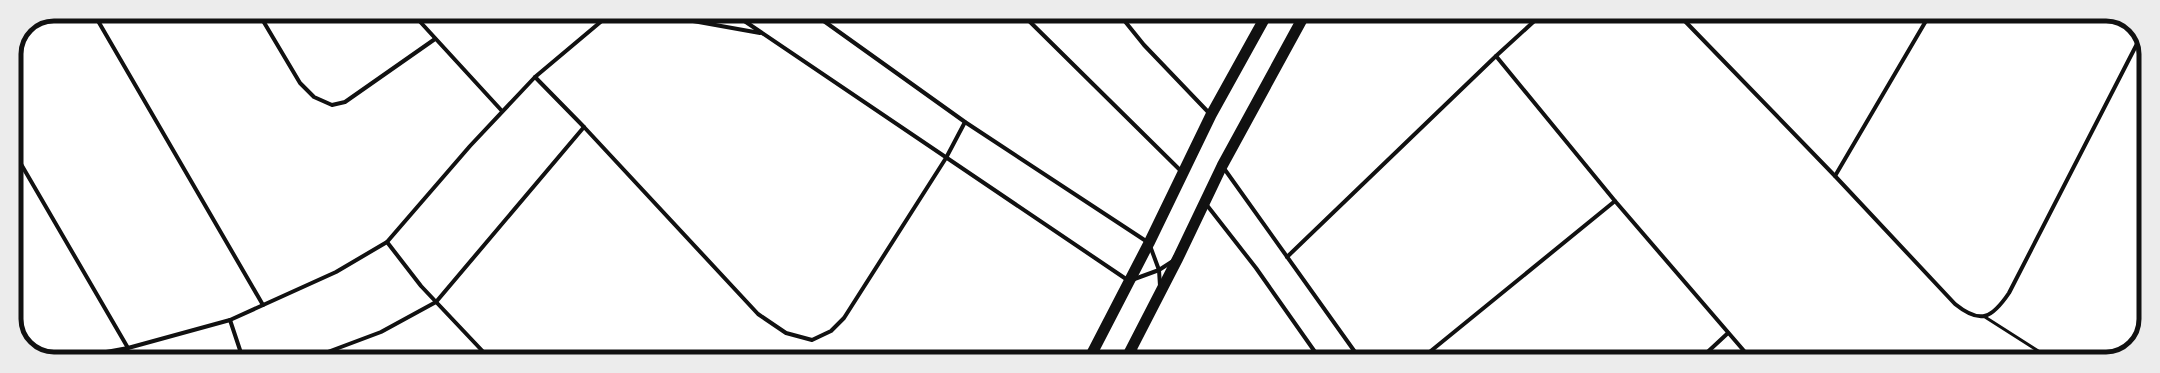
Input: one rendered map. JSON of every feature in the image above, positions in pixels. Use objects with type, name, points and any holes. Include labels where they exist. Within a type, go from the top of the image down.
[{"type":"highway","points":[[1092,352],[1149,242],[1211,115],[1264,21]]},
{"type":"highway","points":[[1130,352],[1178,258],[1222,166],[1301,21]]},
{"type":"street","points":[[98,21],[263,305]]},
{"type":"street","points":[[263,21],[300,83],[314,97],[332,106],[345,102],[435,39]]},
{"type":"street","points":[[419,21],[502,112]]},
{"type":"street","points":[[106,352],[128,348],[230,320],[336,272],[387,242],[534,77],[600,21]]},
{"type":"street","points":[[692,21],[763,34]]},
{"type":"street","points":[[744,21],[1129,281],[1159,270],[1178,258]]},
{"type":"street","points":[[824,21],[965,122],[1149,242],[1159,270],[1160,294]]},
{"type":"street","points":[[1029,21],[1183,173]]},
{"type":"street","points":[[1125,21],[1144,45],[1211,115]]},
{"type":"street","points":[[1287,257],[1534,21]]},
{"type":"street","points":[[1685,21],[1835,176],[1955,304],[1968,315],[1985,317],[1999,308],[2010,293],[2137,44]]},
{"type":"street","points":[[1835,176],[1926,21]]},
{"type":"street","points":[[1496,56],[1615,201],[1745,352]]},
{"type":"street","points":[[534,77],[584,127],[758,314],[786,333],[812,340],[831,331],[844,318],[946,158],[965,122]]},
{"type":"street","points":[[328,352],[381,332],[436,302],[584,127]]},
{"type":"street","points":[[21,164],[128,348]]},
{"type":"street","points":[[1222,166],[1355,352]]},
{"type":"street","points":[[1430,352],[1615,201]]},
{"type":"street","points":[[1205,202],[1256,268],[1315,352]]},
{"type":"street","points":[[387,242],[421,286],[483,352]]},
{"type":"street","points":[[230,320],[241,352]]},
{"type":"street","points":[[1708,352],[1728,333]]},
{"type":"street","points":[[1133,346],[1137,352]]},
{"type":"lane","points":[[1985,317],[2040,352]]}]
